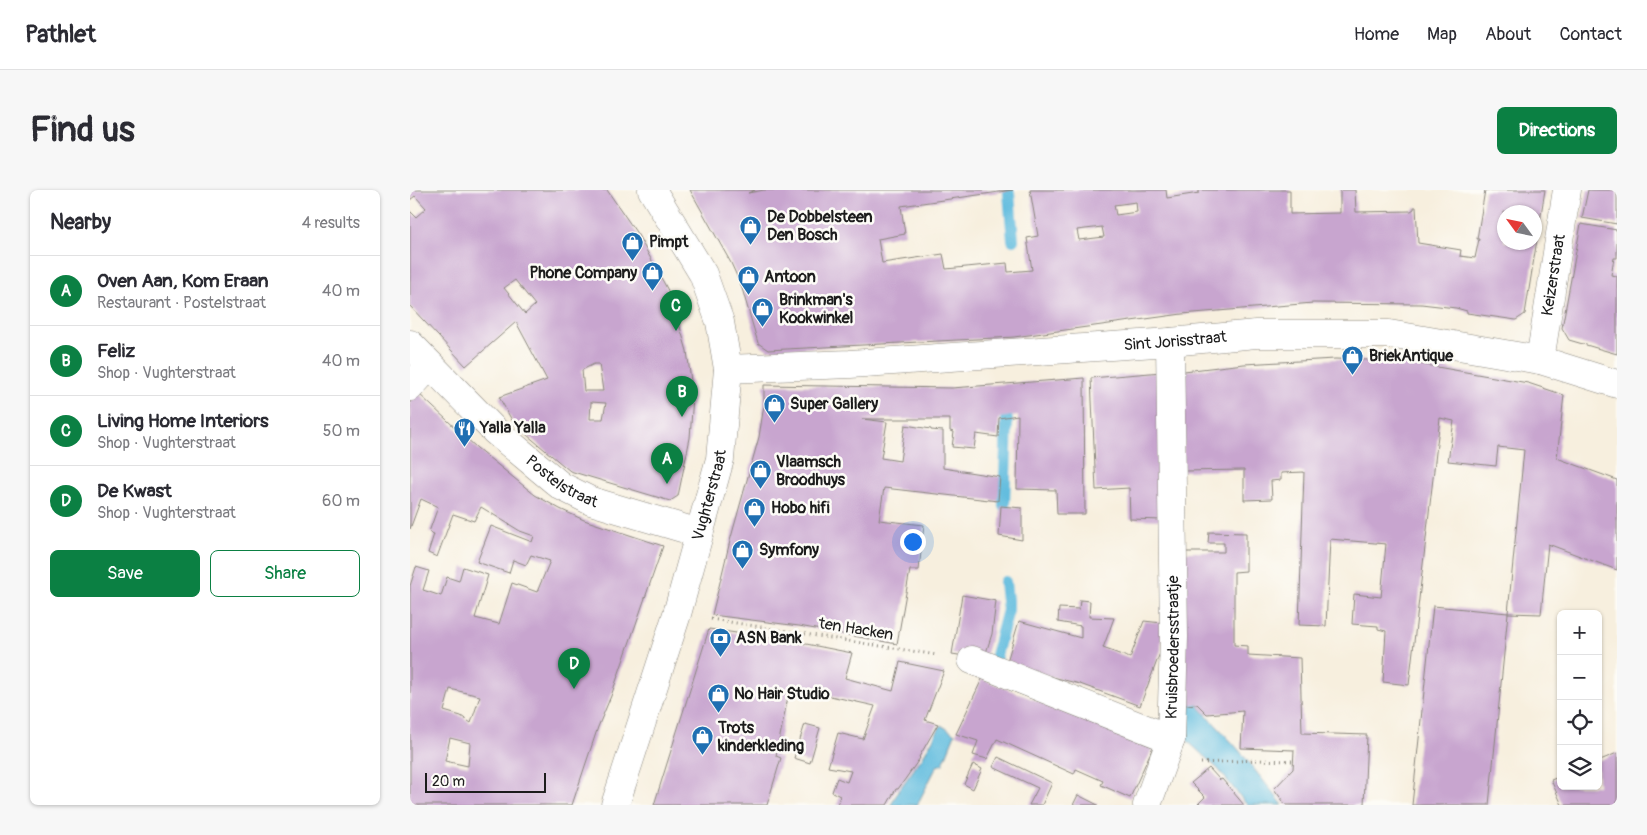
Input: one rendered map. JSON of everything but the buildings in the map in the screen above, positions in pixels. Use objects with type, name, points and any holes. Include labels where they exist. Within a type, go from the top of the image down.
[{"type":"street","name":"Vughterstraat","points":[[614,805],[677,614],[720,459],[728,369],[720,322],[703,274],[652,190]]},
{"type":"street","name":"Keizerstraat","points":[[1540,360],[1567,190]]},
{"type":"street","name":"Sint Jorisstraat","points":[[728,369],[850,364],[1170,342],[1256,334],[1388,334],[1540,360],[1617,384]]},
{"type":"street","name":"Kruisbroedersstraatje","points":[[972,660],[1171,738],[1174,637],[1170,342]]},
{"type":"street","name":"Postelstraat","points":[[410,344],[495,431],[561,486],[591,501],[699,533]]},
{"type":"street","points":[[410,387],[430,365]]},
{"type":"street","points":[[1147,805],[1171,738]]},
{"type":"path","name":"ten Hacken","points":[[677,614],[972,660]]},
{"type":"path","points":[[1194,764],[1292,760]]},
{"type":"water","points":[[1192,699],[1238,749],[1283,805],[1247,805],[1218,769],[1183,737]]},
{"type":"water","points":[[941,725],[955,734],[943,764],[937,766],[917,805],[891,805],[899,790],[922,758]]},
{"type":"waterway","points":[[1009,193],[1013,240]]},
{"type":"waterway","points":[[1004,506],[1007,419]]},
{"type":"waterway","points":[[995,659],[1008,610],[1005,582]]},
{"type":"place","name":"De Dobbelsteen Den Bosch","points":[[751,245]]},
{"type":"place","name":"Pimpt","points":[[633,261]]},
{"type":"place","name":"Phone Company","points":[[653,292]]},
{"type":"place","name":"Antoon","points":[[748,296]]},
{"type":"place","name":"Brinkman's Kookwinkel","points":[[763,328]]},
{"type":"place","name":"Living Home Interiors","points":[[676,331]]},
{"type":"place","name":"BriekAntique","points":[[1353,375]]},
{"type":"place","name":"Feliz","points":[[682,417]]},
{"type":"place","name":"Super Gallery","points":[[774,423]]},
{"type":"place","name":"Yalla Yalla","points":[[464,447]]},
{"type":"place","name":"Oven Aan, Kom Eraan","points":[[667,484]]},
{"type":"place","name":"Vlaamsch Broodhuys","points":[[760,490]]},
{"type":"place","name":"Hobo hifi","points":[[755,527]]},
{"type":"place","name":"Symfony","points":[[743,569]]},
{"type":"place","name":"ASN Bank","points":[[720,657]]},
{"type":"place","name":"De Kwast","points":[[574,689]]},
{"type":"place","name":"No Hair Studio","points":[[718,713]]},
{"type":"place","name":"Trots kinderkleding","points":[[702,756]]}]
